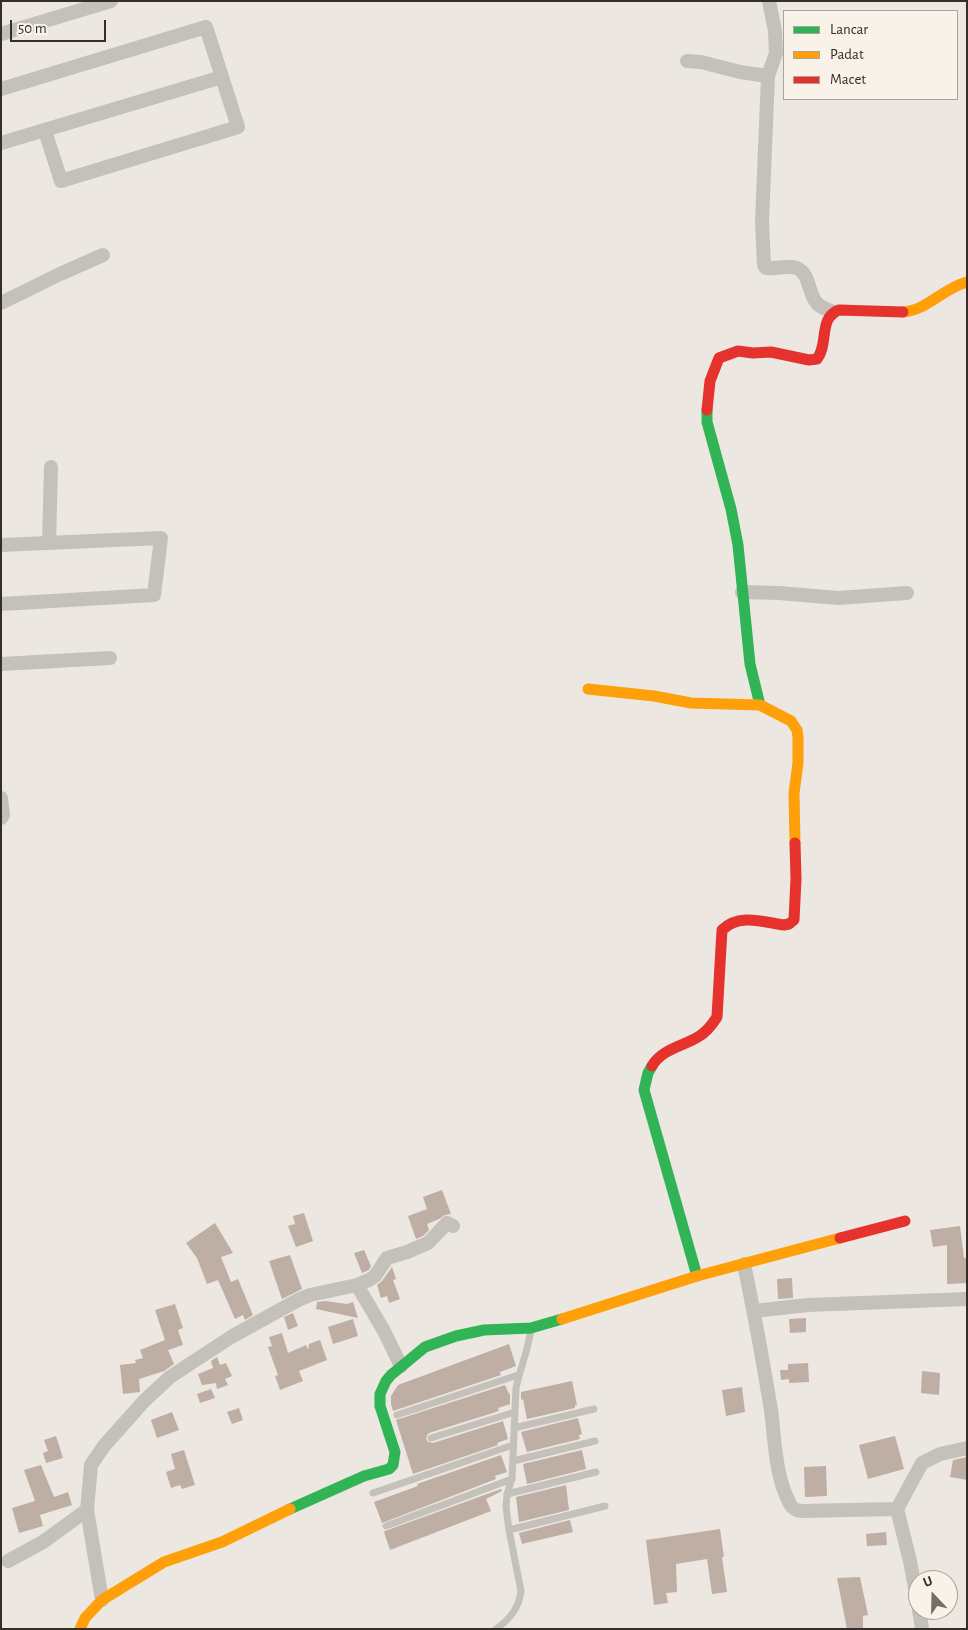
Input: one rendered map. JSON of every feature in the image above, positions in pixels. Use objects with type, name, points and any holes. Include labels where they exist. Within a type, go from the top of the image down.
[{"type":"street","points":[[1,34],[112,1]]},
{"type":"street","points":[[769,1],[775,31],[776,53],[768,76],[762,222],[764,265],[766,268],[792,267],[800,270],[804,274],[816,302],[822,308],[833,312]]},
{"type":"street","points":[[1,89],[206,27],[238,127],[61,181],[46,131]]},
{"type":"street","points":[[687,62],[701,62],[740,72],[768,76]]},
{"type":"street","points":[[1,143],[222,77]]},
{"type":"street","points":[[1,303],[103,255]]},
{"type":"street","points":[[760,705],[750,664],[738,545],[731,509],[707,422],[706,410],[711,375],[719,358],[738,350],[753,353],[771,352],[809,360],[817,359],[822,351],[828,316],[833,312],[839,310],[903,312],[916,310],[948,288],[967,282]]},
{"type":"street","points":[[49,543],[51,467]]},
{"type":"street","points":[[1,545],[161,538],[154,595],[1,604]]},
{"type":"street","points":[[742,592],[838,598],[907,593]]},
{"type":"street","points":[[1,664],[110,658]]},
{"type":"street","points":[[588,689],[654,696],[691,703],[760,705],[791,721],[797,730],[798,763],[794,793],[796,879],[794,920],[784,926],[741,921],[728,923],[724,927],[722,930],[714,1023],[709,1029],[695,1038],[662,1054],[650,1069],[645,1082],[644,1090],[697,1276]]},
{"type":"street","points":[[1,798],[3,815],[1,818]]},
{"type":"street","points":[[80,1629],[85,1618],[102,1600],[164,1562],[222,1542],[315,1497],[364,1476],[389,1469],[395,1459],[394,1448],[380,1406],[380,1394],[386,1382],[401,1366],[425,1348],[456,1336],[484,1330],[531,1328],[590,1312],[697,1276],[905,1221]]},
{"type":"street","points":[[102,1600],[87,1510],[90,1465],[126,1420],[170,1377],[231,1337],[310,1295],[357,1285],[374,1276],[386,1258],[428,1243],[447,1223],[453,1226]]},
{"type":"street","points":[[744,1264],[754,1311],[777,1458],[782,1482],[792,1506],[794,1509],[802,1512],[897,1509]]},
{"type":"street","points":[[357,1285],[384,1331],[401,1366]]},
{"type":"street","points":[[754,1311],[808,1305],[967,1299]]},
{"type":"street","points":[[912,1570],[897,1509],[922,1463],[940,1454],[967,1448]]},
{"type":"street","points":[[8,1561],[43,1542],[87,1510]]},
{"type":"lane","points":[[496,1629],[516,1610],[520,1600],[521,1591],[506,1507],[507,1494],[512,1479],[516,1388],[531,1328]]},
{"type":"lane","points":[[397,1415],[518,1374]]},
{"type":"lane","points":[[514,1428],[594,1408]]},
{"type":"lane","points":[[431,1438],[515,1412]]},
{"type":"lane","points":[[513,1461],[595,1440]]},
{"type":"lane","points":[[373,1493],[513,1445]]},
{"type":"lane","points":[[507,1494],[596,1472]]},
{"type":"lane","points":[[386,1526],[512,1479]]},
{"type":"lane","points":[[509,1530],[605,1506]]},
{"type":"building","points":[[442,1190],[451,1214],[427,1224],[429,1230],[423,1236],[416,1239],[408,1216],[427,1209],[423,1197]]},
{"type":"building","points":[[304,1213],[313,1241],[296,1247],[288,1226],[295,1224],[293,1216]]},
{"type":"building","points":[[215,1223],[233,1253],[221,1257],[231,1282],[238,1279],[253,1315],[245,1320],[243,1315],[235,1319],[218,1280],[207,1284],[197,1258],[186,1243]]},
{"type":"building","points":[[960,1226],[964,1258],[967,1258],[967,1283],[947,1284],[947,1245],[933,1247],[930,1230]]},
{"type":"building","points":[[364,1250],[371,1266],[369,1270],[362,1273],[354,1253]]},
{"type":"building","points":[[290,1255],[302,1289],[282,1299],[269,1261]]},
{"type":"building","points":[[392,1267],[396,1279],[393,1280],[400,1299],[389,1303],[387,1296],[381,1298],[377,1285]]},
{"type":"building","points":[[792,1278],[793,1298],[778,1299],[777,1279]]},
{"type":"building","points":[[325,1301],[347,1304],[353,1302],[358,1318],[316,1309],[317,1302]]},
{"type":"building","points":[[175,1304],[183,1328],[178,1330],[183,1345],[168,1350],[174,1364],[164,1371],[139,1379],[140,1392],[123,1394],[120,1365],[136,1363],[135,1360],[143,1358],[140,1350],[165,1340],[155,1310]]},
{"type":"building","points":[[293,1313],[298,1326],[288,1330],[284,1317]]},
{"type":"building","points":[[806,1318],[806,1332],[790,1333],[789,1319]]},
{"type":"building","points":[[353,1319],[358,1336],[333,1344],[328,1327]]},
{"type":"building","points":[[282,1333],[288,1353],[306,1345],[308,1350],[309,1344],[320,1340],[327,1360],[299,1371],[303,1381],[280,1390],[275,1376],[278,1375],[268,1347],[272,1346],[269,1337]]},
{"type":"building","points":[[509,1344],[516,1366],[500,1372],[501,1375],[393,1411],[391,1396],[398,1385]]},
{"type":"building","points":[[217,1357],[220,1365],[226,1363],[232,1376],[225,1379],[228,1385],[217,1389],[216,1383],[202,1385],[198,1374],[213,1368],[211,1361]]},
{"type":"building","points":[[808,1363],[809,1382],[789,1383],[789,1379],[781,1380],[780,1370],[788,1370],[788,1364]]},
{"type":"building","points":[[922,1371],[940,1373],[939,1395],[921,1393]]},
{"type":"building","points":[[572,1381],[577,1405],[575,1405],[575,1408],[527,1419],[523,1399],[521,1400],[521,1392]]},
{"type":"building","points":[[505,1385],[510,1394],[510,1404],[498,1408],[499,1411],[429,1433],[426,1439],[428,1442],[433,1443],[503,1421],[508,1439],[497,1443],[498,1445],[413,1474],[396,1420]]},
{"type":"building","points":[[742,1387],[745,1412],[726,1416],[722,1390]]},
{"type":"building","points":[[211,1389],[215,1398],[200,1403],[197,1394]]},
{"type":"building","points":[[239,1408],[243,1420],[232,1424],[227,1412]]},
{"type":"building","points":[[172,1412],[179,1430],[157,1438],[151,1420]]},
{"type":"building","points":[[578,1418],[582,1434],[579,1435],[580,1439],[527,1452],[521,1432]]},
{"type":"building","points":[[56,1436],[63,1458],[46,1463],[43,1453],[48,1451],[44,1440]]},
{"type":"building","points":[[895,1436],[904,1469],[868,1479],[859,1445]]},
{"type":"building","points":[[184,1450],[195,1485],[182,1489],[180,1485],[171,1488],[166,1472],[175,1469],[171,1454]]},
{"type":"building","points":[[582,1450],[586,1469],[527,1484],[523,1464]]},
{"type":"building","points":[[501,1455],[507,1472],[495,1476],[496,1479],[382,1523],[374,1502],[418,1486],[417,1484]]},
{"type":"building","points":[[967,1457],[967,1480],[950,1477],[953,1460]]},
{"type":"building","points":[[41,1465],[54,1497],[68,1492],[72,1505],[40,1515],[43,1526],[19,1533],[12,1508],[35,1501],[24,1470]]},
{"type":"building","points":[[826,1466],[827,1496],[805,1497],[804,1467]]},
{"type":"building","points":[[566,1485],[569,1510],[519,1522],[516,1497]]},
{"type":"building","points":[[501,1489],[502,1491],[486,1499],[491,1511],[390,1550],[385,1531]]},
{"type":"building","points":[[570,1520],[573,1532],[522,1544],[519,1533]]},
{"type":"building","points":[[720,1529],[727,1592],[712,1594],[707,1559],[676,1564],[677,1592],[666,1593],[668,1603],[654,1605],[646,1540]]},
{"type":"building","points":[[886,1532],[887,1545],[867,1546],[866,1534]]},
{"type":"building","points":[[860,1577],[868,1615],[863,1616],[863,1629],[847,1629],[837,1578]]},
{"type":"traffic: fast","points":[[707,410],[707,422],[731,509],[738,545],[750,664],[760,705]]},
{"type":"traffic: fast","points":[[652,1066],[648,1073],[644,1090],[697,1276]]},
{"type":"traffic: fast","points":[[290,1509],[364,1476],[389,1469],[393,1465],[395,1452],[380,1406],[380,1394],[391,1375],[425,1347],[456,1336],[484,1330],[531,1328],[562,1319]]},
{"type":"traffic: slow","points":[[903,312],[920,307],[950,289],[967,282]]},
{"type":"traffic: slow","points":[[588,689],[654,696],[691,703],[760,705],[791,721],[797,730],[798,737],[798,763],[794,793],[795,843]]},
{"type":"traffic: slow","points":[[562,1319],[697,1276],[840,1238]]},
{"type":"traffic: slow","points":[[80,1629],[85,1618],[102,1600],[164,1562],[222,1542],[290,1509]]},
{"type":"traffic: jam","points":[[707,410],[710,381],[719,358],[738,351],[753,353],[771,352],[809,360],[817,359],[823,346],[828,319],[839,310],[903,312]]},
{"type":"traffic: jam","points":[[652,1066],[656,1060],[667,1052],[704,1033],[717,1017],[722,930],[729,925],[744,920],[784,925],[794,920],[795,843]]},
{"type":"traffic: jam","points":[[840,1238],[905,1221]]}]
